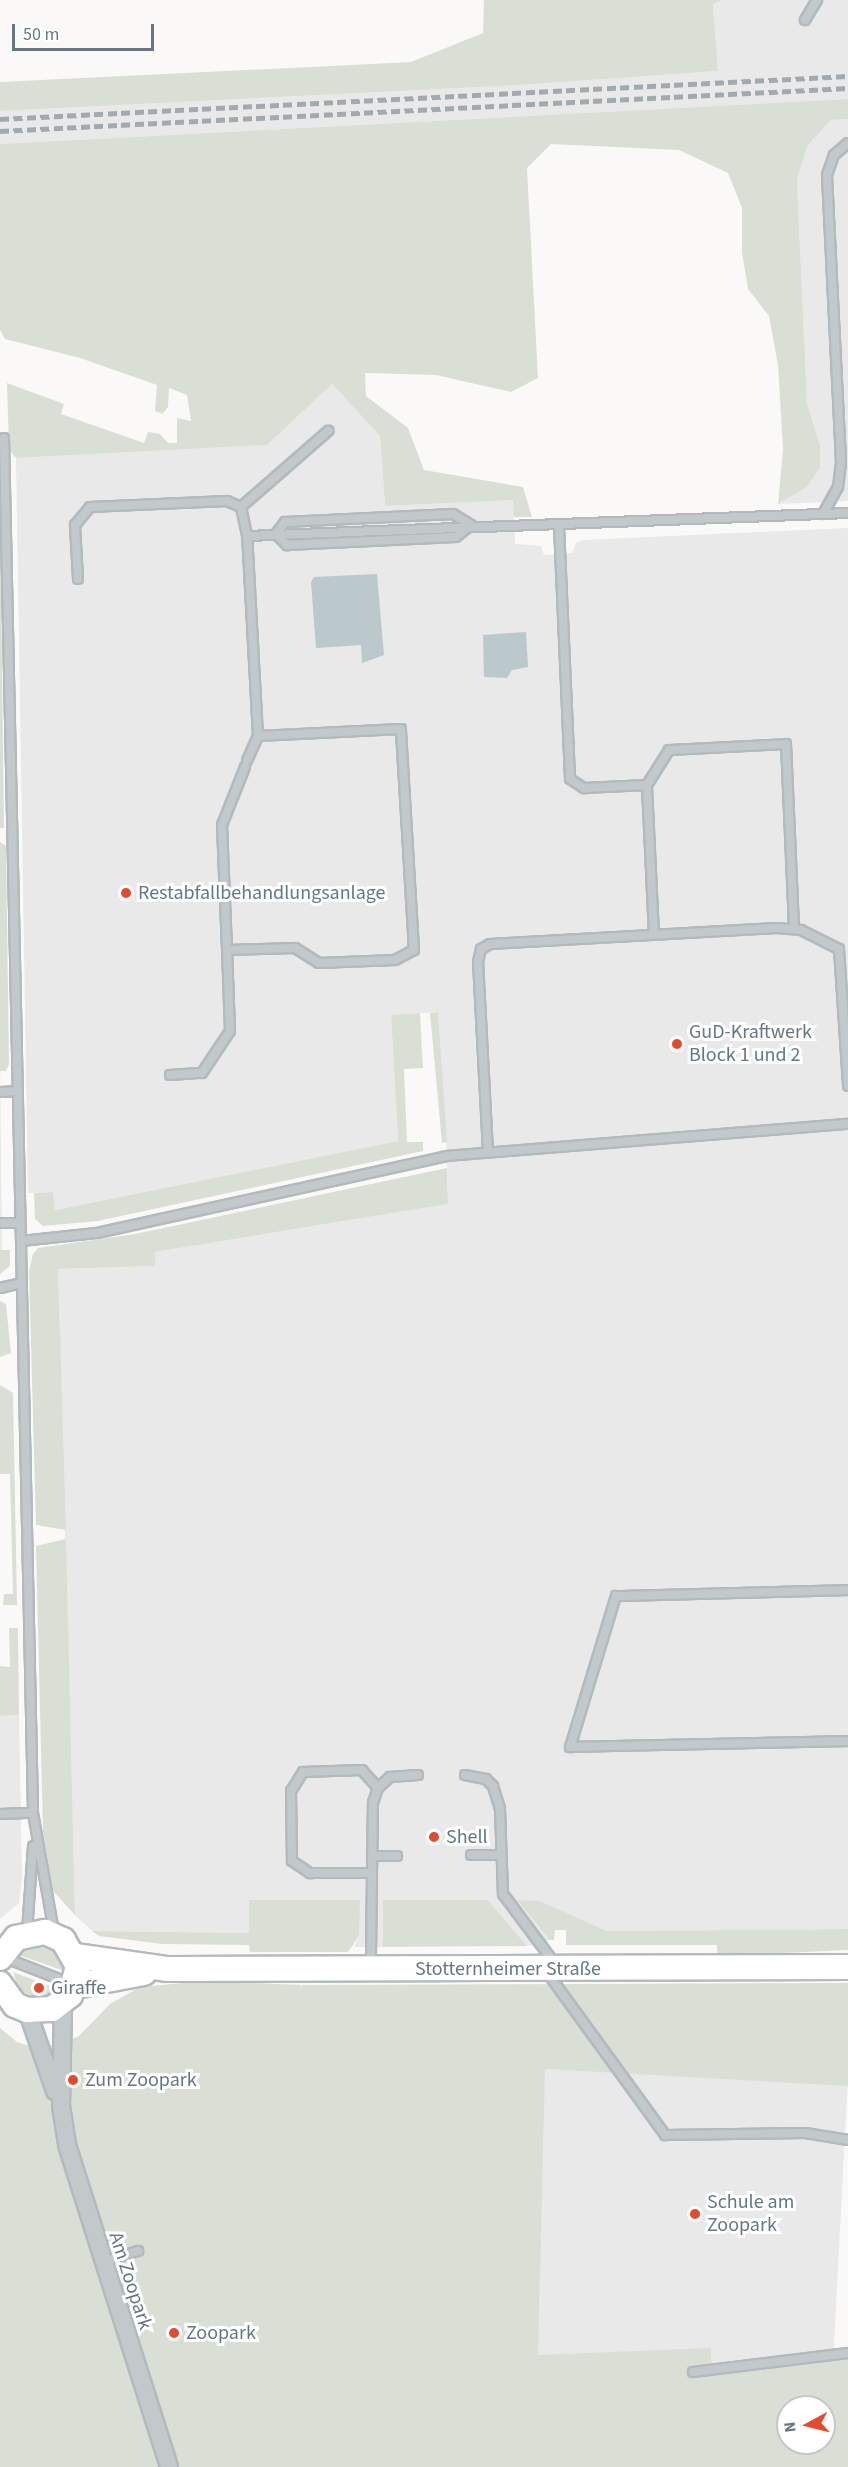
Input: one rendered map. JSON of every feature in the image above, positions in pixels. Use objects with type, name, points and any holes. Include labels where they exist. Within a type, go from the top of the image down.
[{"type":"main road","points":[[0,1957],[7,1946],[27,1932],[54,1935],[75,1956],[168,1969]]},
{"type":"main road","points":[[69,1994],[75,1956]]},
{"type":"main road","name":"Stotternheimer Straße","points":[[168,1969],[848,1967]]},
{"type":"main road","points":[[0,1985],[11,2001],[27,2010],[52,2009],[69,1994],[168,1969]]},
{"type":"street","name":"Am Zoopark","points":[[61,2106],[69,1994]]},
{"type":"street","name":"Am Zoopark","points":[[27,2010],[61,2106],[75,2179],[169,2467]]},
{"type":"lane","points":[[805,20],[817,0]]},
{"type":"lane","points":[[823,514],[832,504],[838,487],[844,431],[827,175],[834,155],[848,143]]},
{"type":"lane","points":[[241,507],[328,431]]},
{"type":"lane","points":[[4,438],[34,1833],[27,1932]]},
{"type":"lane","points":[[78,579],[75,525],[90,507],[227,501],[241,507]]},
{"type":"lane","points":[[170,1075],[202,1073],[230,1031],[222,825],[258,736],[247,536],[241,507]]},
{"type":"lane","points":[[276,534],[285,522],[453,514],[471,525],[493,529],[848,513]]},
{"type":"lane","points":[[247,536],[276,534],[287,545],[456,537],[471,525]]},
{"type":"lane","points":[[559,526],[570,779],[584,788],[647,785]]},
{"type":"lane","points":[[227,951],[295,948],[319,963],[395,960],[414,950],[401,729],[258,736]]},
{"type":"lane","points":[[654,934],[647,785],[669,750],[786,744],[794,929]]},
{"type":"lane","points":[[488,1152],[478,962],[481,949],[497,943],[794,929],[844,948],[848,1086]]},
{"type":"lane","points":[[1,1092],[18,1091]]},
{"type":"lane","points":[[21,1241],[96,1233],[447,1155],[848,1124]]},
{"type":"lane","points":[[2,1223],[20,1223]]},
{"type":"lane","points":[[0,1288],[21,1283]]},
{"type":"lane","points":[[848,1590],[616,1596],[570,1747],[848,1741]]},
{"type":"lane","points":[[372,1873],[310,1873],[297,1867],[290,1853],[291,1791],[297,1776],[310,1769],[362,1770],[378,1788]]},
{"type":"lane","points":[[371,1970],[374,1803],[378,1788],[390,1777],[418,1775]]},
{"type":"lane","points":[[465,1775],[486,1779],[493,1786],[500,1809],[501,1887],[507,1902],[665,2135],[805,2133],[848,2140]]},
{"type":"lane","points":[[0,1814],[33,1813]]},
{"type":"lane","points":[[34,1833],[54,1935]]},
{"type":"lane","points":[[471,1855],[500,1855]]},
{"type":"lane","points":[[373,1856],[397,1856]]},
{"type":"lane","points":[[0,1957],[69,1994]]},
{"type":"lane","points":[[102,2262],[138,2251]]},
{"type":"lane","points":[[693,2372],[848,2353]]},
{"type":"shaded area","points":[[484,0],[722,0],[713,4],[718,71],[519,85],[0,111],[0,82],[411,62],[483,33]]},
{"type":"shaded area","points":[[722,0],[848,0],[848,99],[0,144],[0,111],[519,85],[718,71],[713,4]]},
{"type":"shaded area","points":[[848,99],[848,119],[831,120],[808,145],[797,179],[807,403],[820,445],[820,468],[807,487],[778,504],[783,449],[778,365],[769,316],[748,289],[742,253],[742,208],[728,173],[679,150],[551,144],[527,168],[538,378],[511,392],[436,375],[365,373],[366,396],[408,428],[424,470],[523,487],[532,517],[514,517],[513,500],[385,506],[380,436],[332,384],[267,445],[16,458],[9,450],[7,383],[64,404],[61,414],[144,443],[148,432],[160,434],[168,443],[177,443],[177,418],[191,421],[187,395],[169,388],[168,407],[162,414],[155,411],[157,385],[80,358],[5,339],[0,330],[0,144]]},
{"type":"shaded area","points":[[848,119],[848,501],[778,504],[807,487],[820,468],[820,445],[807,403],[797,179],[808,145],[831,120]]},
{"type":"shaded area","points":[[332,384],[380,436],[385,506],[514,500],[515,544],[541,546],[544,555],[572,553],[577,542],[584,540],[848,528],[848,1929],[607,1931],[540,1901],[518,1901],[550,1940],[527,1946],[488,1900],[383,1901],[383,1947],[354,1947],[359,1936],[359,1900],[249,1900],[249,1933],[92,1931],[75,1915],[58,1269],[155,1266],[155,1252],[448,1204],[447,1156],[438,1012],[391,1015],[398,1141],[55,1210],[53,1192],[28,1193],[16,458],[267,445]]},
{"type":"shaded area","points":[[0,503],[4,828],[0,828]]},
{"type":"shaded area","points":[[377,574],[384,655],[362,663],[361,645],[316,648],[311,582],[314,577]]},
{"type":"shaded area","points":[[526,632],[528,667],[512,670],[507,678],[484,677],[483,635]]},
{"type":"shaded area","points":[[0,842],[6,846],[9,1064],[6,1071],[0,1071]]},
{"type":"shaded area","points":[[438,1012],[447,1142],[442,1143],[430,1013]]},
{"type":"shaded area","points":[[420,1013],[423,1068],[404,1069],[407,1142],[423,1142],[423,1151],[98,1221],[43,1226],[35,1219],[34,1193],[53,1192],[55,1210],[398,1141],[391,1015]]},
{"type":"shaded area","points":[[0,1048],[2,1250],[0,1250]]},
{"type":"shaded area","points":[[447,1168],[448,1204],[155,1252],[155,1266],[58,1269],[66,1530],[36,1525],[29,1271],[33,1254],[38,1248],[135,1234]]},
{"type":"shaded area","points":[[0,1250],[10,1250],[10,1266],[0,1274]]},
{"type":"shaded area","points":[[0,1301],[6,1304],[11,1353],[0,1357]]},
{"type":"shaded area","points":[[0,1385],[13,1393],[17,1605],[3,1605],[4,1594],[13,1594],[10,1474],[0,1474]]},
{"type":"shaded area","points":[[66,1539],[75,1915],[53,1891],[43,1832],[36,1546]]},
{"type":"shaded area","points":[[9,1628],[18,1628],[19,1715],[0,1716],[0,1666],[10,1667]]},
{"type":"shaded area","points":[[19,1715],[22,1877],[19,1903],[0,1919],[0,1716]]},
{"type":"shaded area","points":[[249,1900],[360,1900],[359,1936],[348,1952],[250,1952],[249,1945],[162,1944],[99,1936],[92,1931],[249,1933]]},
{"type":"shaded area","points":[[383,1900],[488,1900],[527,1946],[383,1947]]},
{"type":"shaded area","points":[[517,1900],[540,1901],[607,1931],[848,1929],[848,1950],[717,1956],[717,1945],[566,1945],[566,1930],[555,1930],[554,1940],[550,1940]]},
{"type":"shaded area","points":[[32,1946],[56,1949],[67,1972],[19,1955]]},
{"type":"shaded area","points":[[13,1972],[61,1990],[45,1999],[35,1998],[19,1989]]},
{"type":"shaded area","points":[[204,1981],[301,1985],[301,1989],[302,1985],[848,1983],[848,2086],[545,2069],[538,2355],[711,2348],[712,2376],[815,2358],[848,2357],[848,2467],[0,2467],[0,2028],[17,2042],[35,2048],[63,2043],[79,2036],[110,2004],[140,1987]]},
{"type":"shaded area","name":"Schule am Zoopark","points":[[545,2069],[848,2085],[833,2371],[530,2356]]},
{"type":"railway","points":[[0,119],[848,76]]},
{"type":"railway","points":[[0,131],[848,88]]},
{"type":"place","name":"Restabfallbehandlungsanlage","points":[[126,893]]},
{"type":"place","name":"GuD-Kraftwerk Block 1 und 2","points":[[677,1044]]},
{"type":"place","name":"Shell","points":[[434,1837]]},
{"type":"place","name":"Giraffe","points":[[39,1988]]},
{"type":"place","name":"Zum Zoopark","points":[[73,2080]]},
{"type":"place","name":"Schule am Zoopark","points":[[695,2214]]},
{"type":"place","name":"Zoopark","points":[[174,2333]]}]
